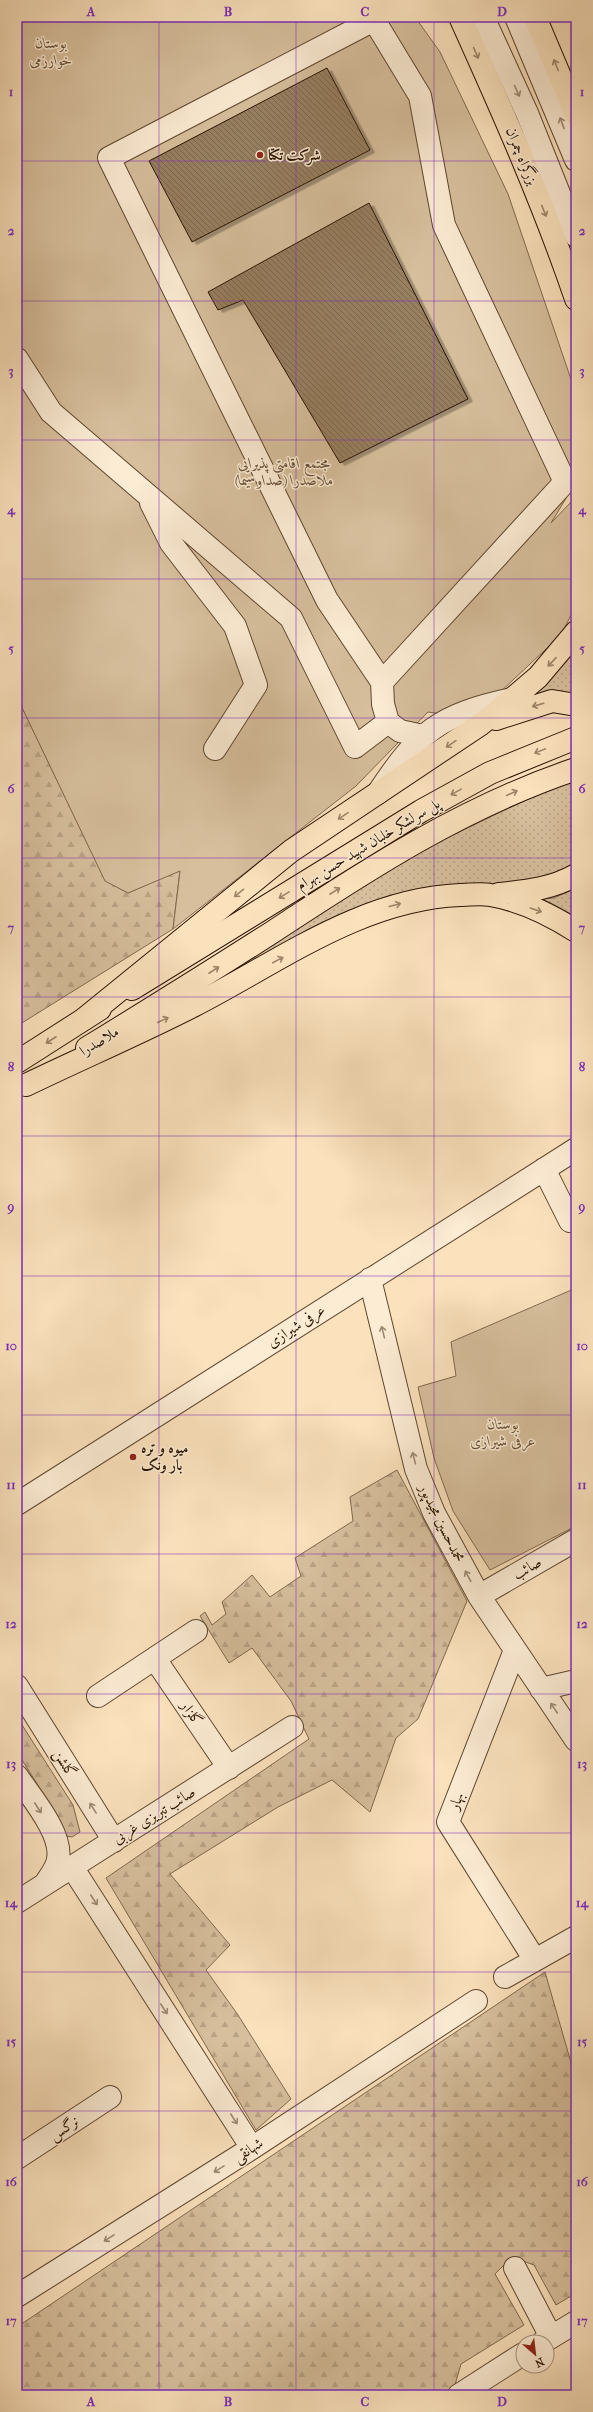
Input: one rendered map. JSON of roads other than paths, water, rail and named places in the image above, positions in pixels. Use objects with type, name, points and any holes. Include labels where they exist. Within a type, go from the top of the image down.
[{"type":"main road","name":"بزرگراه چمران","points":[[460,17],[506,117],[558,245],[576,299]]},
{"type":"main road","points":[[535,17],[576,114]]},
{"type":"main road","points":[[84,1019],[291,851],[481,724],[512,700],[538,677],[576,632]]},
{"type":"main road","points":[[481,724],[552,701],[576,705]]},
{"type":"main road","name":"پل سرلشکر خلبان شهید حسن بهرام","points":[[169,967],[421,811],[490,773],[576,738]]},
{"type":"main road","name":"پل سرلشکر خلبان شهید حسن بهرام","points":[[181,991],[352,880],[439,828],[513,792],[576,769]]},
{"type":"main road","points":[[22,1088],[192,1006],[355,919],[415,900],[534,891],[557,885],[576,875]]},
{"type":"main road","points":[[490,894],[543,912],[576,931]]},
{"type":"main road","name":"ملاصدرا","points":[[17,1062],[169,967]]},
{"type":"main road","name":"ملاصدرا","points":[[22,1088],[181,991]]},
{"type":"street","points":[[483,17],[530,121],[576,236]]},
{"type":"street","points":[[516,17],[576,160]]},
{"type":"street","points":[[382,682],[565,482],[444,225],[420,96],[377,25],[370,22],[110,158],[327,600],[382,682],[383,704],[388,722],[400,731],[423,736]]},
{"type":"street","points":[[17,359],[51,412],[291,618],[355,746],[388,722]]},
{"type":"street","points":[[146,494],[171,543],[235,626],[256,685],[215,750]]},
{"type":"street","points":[[378,793],[396,766],[423,736],[438,723],[458,714],[512,700]]},
{"type":"street","name":"عرفی شیرازی","points":[[17,1504],[576,1148]]},
{"type":"street","points":[[544,1169],[570,1221]]},
{"type":"street","name":"محمدحسین مجیدپور","points":[[370,1279],[416,1469],[434,1513],[479,1596],[576,1740]]},
{"type":"street","name":"صائب","points":[[479,1596],[576,1540]]},
{"type":"street","points":[[98,1696],[196,1632]]},
{"type":"street","name":"بهار","points":[[515,1650],[448,1822],[535,1960]]},
{"type":"street","name":"گلزار","points":[[155,1659],[229,1768]]},
{"type":"street","points":[[541,1689],[576,1682]]},
{"type":"street","name":"گلشن","points":[[17,1686],[114,1840]]},
{"type":"street","name":"صائب تبریزی غربی","points":[[17,1902],[292,1727]]},
{"type":"street","points":[[17,1776],[55,1835],[60,1848],[58,1860],[45,1885]]},
{"type":"street","points":[[72,1867],[252,2148]]},
{"type":"street","points":[[505,1977],[576,1937]]},
{"type":"street","name":"شهانقی","points":[[17,2296],[252,2148],[476,2001]]},
{"type":"street","name":"نرگس","points":[[17,2158],[110,2097]]},
{"type":"street","points":[[515,2268],[563,2333]]},
{"type":"street","points":[[459,2395],[515,2359]]},
{"type":"place","name":"شرکت تکتا","points":[[260,155]]},
{"type":"place","name":"میوه و تره بار ونک","points":[[133,1457]]},
{"type":"park label","name":"بوستان خوارزمی","points":[[51,52]]},
{"type":"park label","name":"مجتمع اقامتی پذیرایی ملاصدرا (صداوسیما)","points":[[284,472]]},
{"type":"park label","name":"بوستان عرفی شیرازی","points":[[503,1432]]}]
